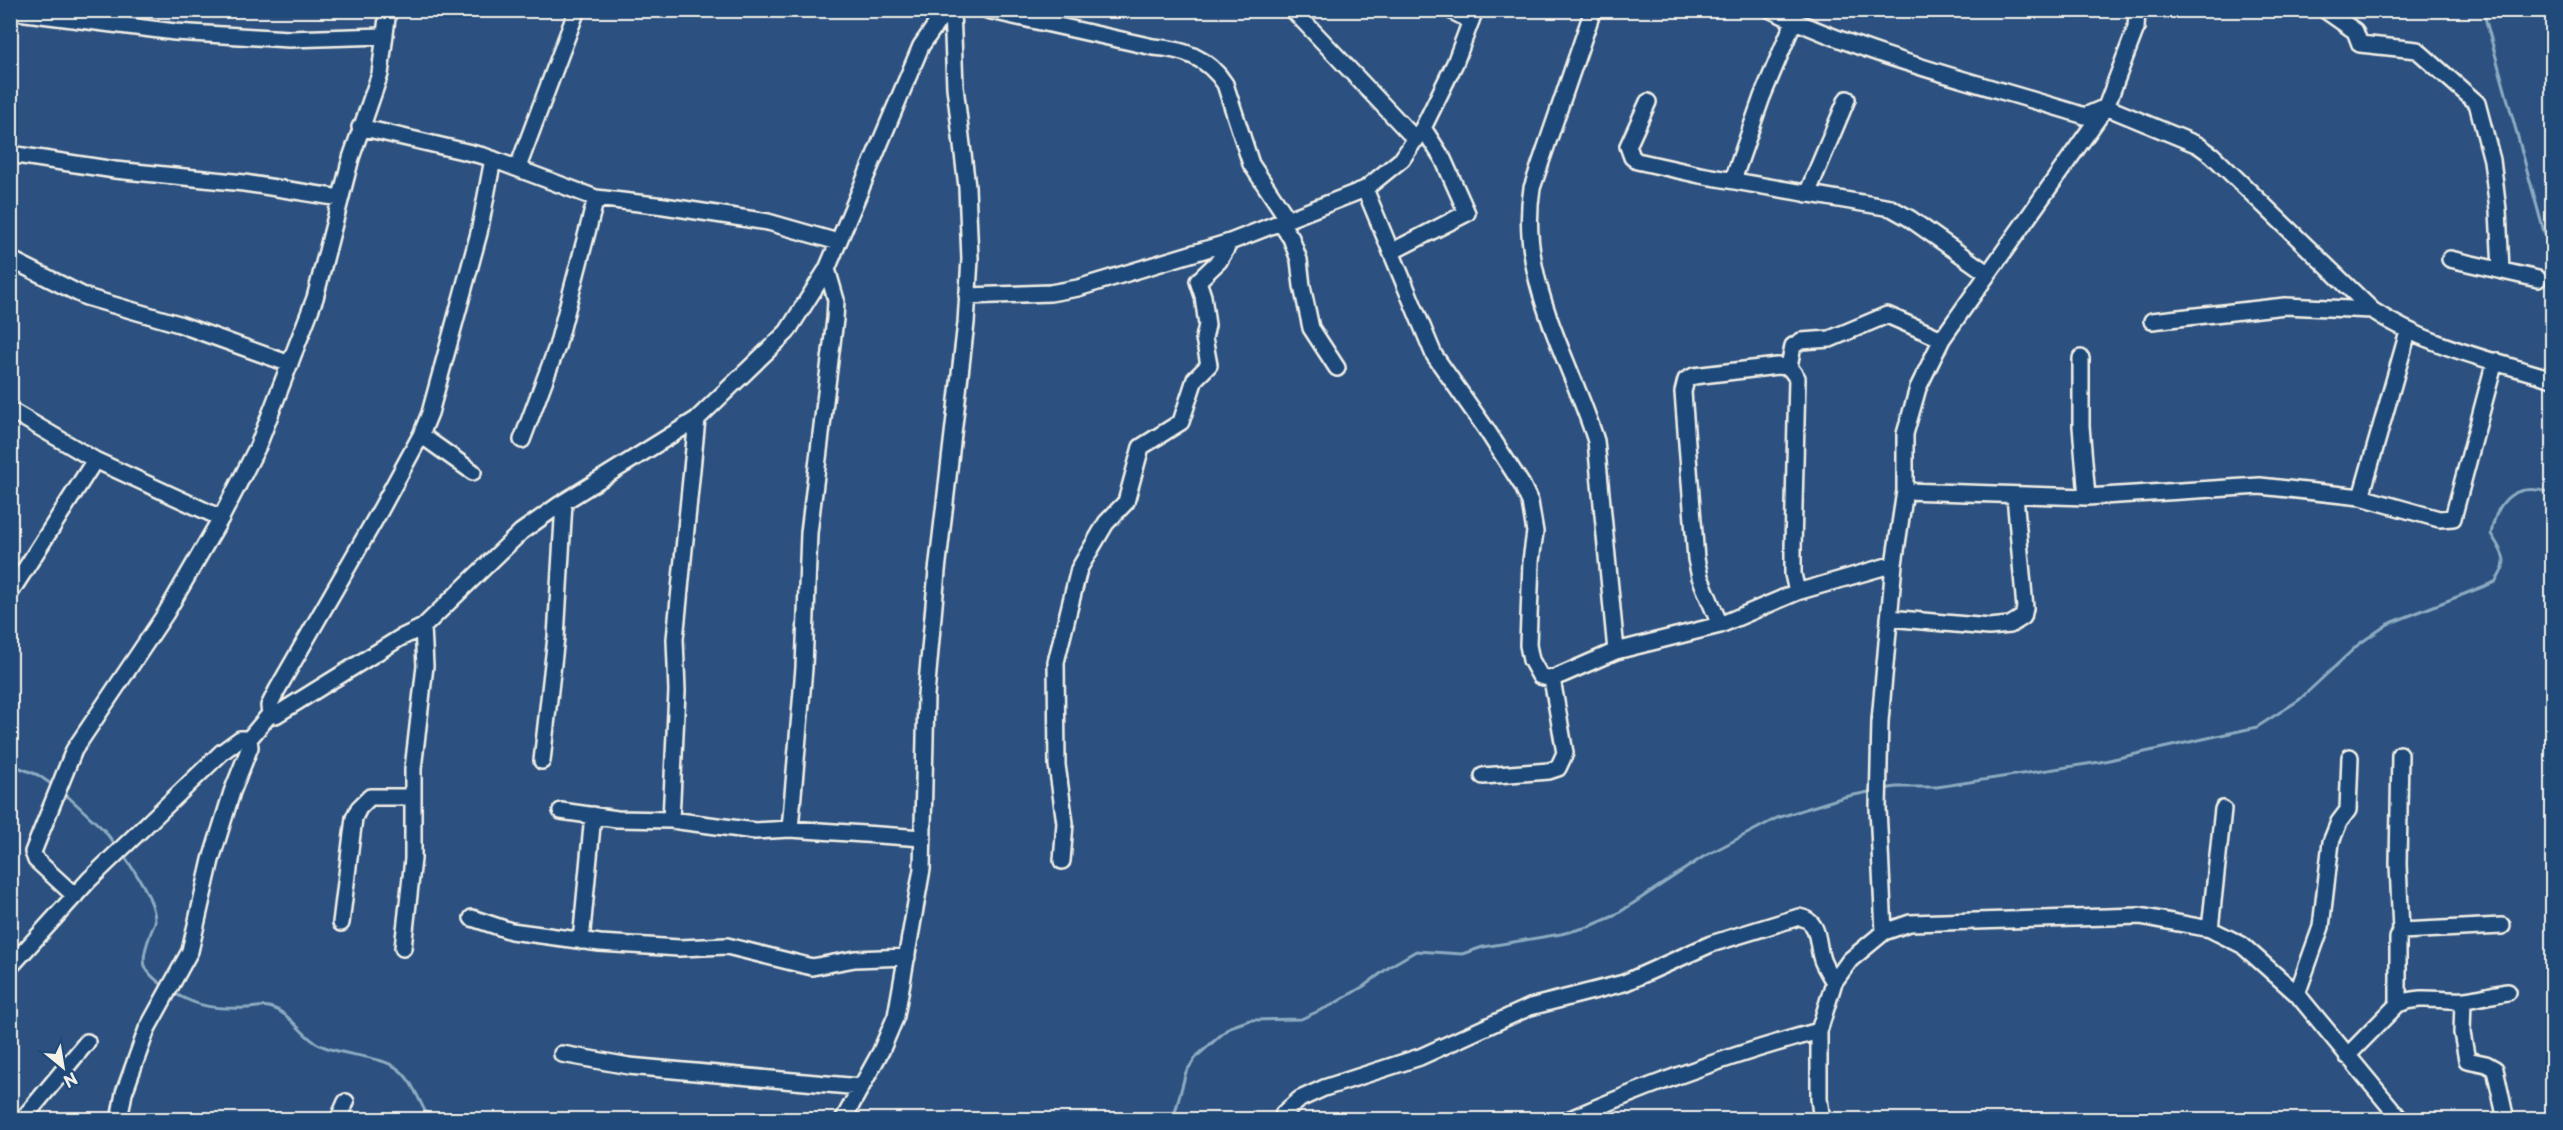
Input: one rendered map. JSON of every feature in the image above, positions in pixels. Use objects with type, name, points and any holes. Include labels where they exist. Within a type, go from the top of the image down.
[{"type":"street","points":[[75,896],[36,860],[33,852],[74,750],[166,613],[221,518],[258,446],[315,298],[360,127],[380,74],[388,10]]},
{"type":"street","points":[[518,167],[577,10]]},
{"type":"street","points":[[270,714],[276,715],[400,638],[423,627],[521,532],[564,502],[697,419],[787,332],[827,269],[921,46],[946,10]]},
{"type":"street","points":[[843,1119],[881,1051],[896,1016],[922,869],[926,694],[936,571],[970,259],[967,187],[955,87],[952,10]]},
{"type":"street","points":[[987,10],[1153,46],[1178,49],[1205,63],[1220,75],[1251,164],[1284,220],[1299,260],[1311,328],[1337,368]]},
{"type":"street","points":[[1293,10],[1443,159],[1467,213],[1391,252]]},
{"type":"street","points":[[967,296],[1050,293],[1078,288],[1230,242],[1365,189],[1402,159],[1420,134],[1455,63],[1473,16],[1450,10]]},
{"type":"street","points":[[1593,10],[1532,188],[1528,210],[1537,277],[1551,329],[1588,416],[1596,441],[1616,651]]},
{"type":"street","points":[[1771,10],[1860,47],[2085,116],[2106,107],[2198,145],[2212,155],[2372,310],[2408,332],[2553,379]]},
{"type":"street","points":[[1884,932],[1878,808],[1879,745],[1894,564],[1905,491],[1905,434],[1918,388],[1942,339],[2106,107],[2136,28],[2137,10]]},
{"type":"street","points":[[2325,10],[2355,32],[2360,44],[2417,50],[2477,103],[2492,160],[2498,210],[2501,270]]},
{"type":"street","points":[[10,11],[175,32],[289,39],[384,36]]},
{"type":"street","points":[[1733,180],[1762,98],[1794,21]]},
{"type":"street","points":[[1807,194],[1847,99]]},
{"type":"street","points":[[1648,102],[1628,146],[1632,157],[1637,161],[1700,175],[1891,208],[1909,218],[1987,273]]},
{"type":"street","points":[[360,127],[493,159],[596,198],[768,222],[838,242]]},
{"type":"street","points":[[10,154],[116,170],[244,183],[340,198]]},
{"type":"street","points":[[119,1119],[124,1093],[147,1029],[189,951],[211,860],[232,792],[250,747],[249,739],[270,714],[270,706],[277,690],[381,509],[421,435],[430,413],[479,233],[493,159]]},
{"type":"street","points":[[1365,189],[1434,355],[1486,429],[1522,485],[1530,502],[1535,532],[1531,561],[1528,645],[1536,671],[1545,678],[1552,679],[1616,651],[1720,625],[1797,592],[1894,564]]},
{"type":"street","points":[[522,440],[557,347],[596,198]]},
{"type":"street","points":[[1062,861],[1065,822],[1057,765],[1056,662],[1079,569],[1106,523],[1126,502],[1141,447],[1181,422],[1195,379],[1209,365],[1204,338],[1206,325],[1203,296],[1198,281],[1219,261],[1230,242]]},
{"type":"street","points":[[10,259],[86,297],[179,324],[290,364]]},
{"type":"street","points":[[2450,259],[2538,279]]},
{"type":"street","points":[[790,829],[804,668],[809,532],[835,319],[836,300],[827,269]]},
{"type":"street","points":[[2152,321],[2285,306],[2372,310]]},
{"type":"street","points":[[1797,592],[1793,574],[1793,549],[1797,378],[1789,367],[1793,346],[1801,340],[1830,339],[1887,315],[1942,339]]},
{"type":"street","points":[[2361,497],[2408,332]]},
{"type":"street","points":[[2081,358],[2081,426],[2087,497]]},
{"type":"street","points":[[1905,491],[2087,497],[2260,486],[2361,497],[2439,519],[2453,518],[2495,362]]},
{"type":"street","points":[[1720,625],[1700,577],[1696,559],[1684,386],[1686,380],[1702,374],[1777,366],[1789,367]]},
{"type":"street","points":[[11,411],[95,460],[221,518]]},
{"type":"street","points":[[671,820],[677,692],[675,639],[697,419]]},
{"type":"street","points":[[421,435],[472,472]]},
{"type":"street","points":[[10,593],[95,460]]},
{"type":"street","points":[[1889,618],[1989,627],[2010,625],[2023,617],[2025,608],[2015,496]]},
{"type":"street","points":[[542,761],[556,637],[564,502]]},
{"type":"street","points":[[403,948],[413,859],[413,769],[425,666],[423,627]]},
{"type":"street","points":[[1483,776],[1549,771],[1558,768],[1565,753],[1552,679]]},
{"type":"street","points":[[10,967],[111,858],[222,752],[240,739],[249,739]]},
{"type":"street","points":[[2398,1004],[2398,938],[2401,931],[2398,864],[2400,754]]},
{"type":"street","points":[[2297,994],[2320,927],[2331,842],[2338,822],[2348,810],[2350,757]]},
{"type":"street","points":[[341,923],[354,818],[359,808],[370,797],[413,797]]},
{"type":"street","points":[[2210,930],[2223,809]]},
{"type":"street","points":[[561,811],[617,819],[671,820],[755,831],[790,829],[923,838]]},
{"type":"street","points":[[581,940],[593,815]]},
{"type":"street","points":[[1822,1119],[1819,1099],[1819,1031],[1834,982],[1850,960],[1884,932],[1910,923],[2140,916],[2210,930],[2242,945],[2297,994],[2400,1119]]},
{"type":"street","points":[[1287,1119],[1284,1113],[1300,1099],[1324,1088],[1420,1057],[1530,1007],[1624,983],[1711,944],[1800,917],[1808,918],[1815,926],[1823,962],[1834,982]]},
{"type":"street","points":[[472,918],[512,931],[581,940],[679,948],[727,946],[819,967],[855,959],[907,957]]},
{"type":"street","points":[[2401,931],[2502,926]]},
{"type":"street","points":[[2347,1056],[2398,1004],[2408,1000],[2434,997],[2463,1000],[2508,992]]},
{"type":"street","points":[[2463,1000],[2462,1033],[2467,1060],[2486,1064],[2495,1069],[2506,1119]]},
{"type":"street","points":[[1568,1119],[1640,1088],[1744,1052],[1819,1031]]},
{"type":"street","points":[[22,1119],[87,1042]]},
{"type":"street","points":[[562,1054],[629,1066],[860,1087]]},
{"type":"street","points":[[338,1119],[346,1101]]},
{"type":"waterway","points":[[2483,10],[2544,232],[2552,246]]},
{"type":"waterway","points":[[1884,789],[1937,787],[2100,762],[2257,727],[2299,700],[2359,644],[2388,624],[2495,582],[2504,563],[2502,552],[2491,534],[2498,510],[2504,502],[2519,491],[2540,490],[2552,493]]},
{"type":"waterway","points":[[10,764],[38,775],[54,786]]},
{"type":"waterway","points":[[62,791],[104,830],[116,846]]},
{"type":"waterway","points":[[1173,1120],[1186,1072],[1197,1056],[1230,1027],[1250,1020],[1301,1019],[1332,1005],[1416,951],[1462,954],[1483,947],[1561,934],[1588,927],[1614,916],[1703,857],[1777,818],[1844,797],[1874,791]]},
{"type":"waterway","points":[[122,853],[152,905],[155,922],[144,959],[147,970],[164,986]]},
{"type":"waterway","points":[[172,992],[208,1006],[269,1007],[283,1013],[316,1043],[336,1051],[390,1064],[408,1079],[430,1120]]}]
